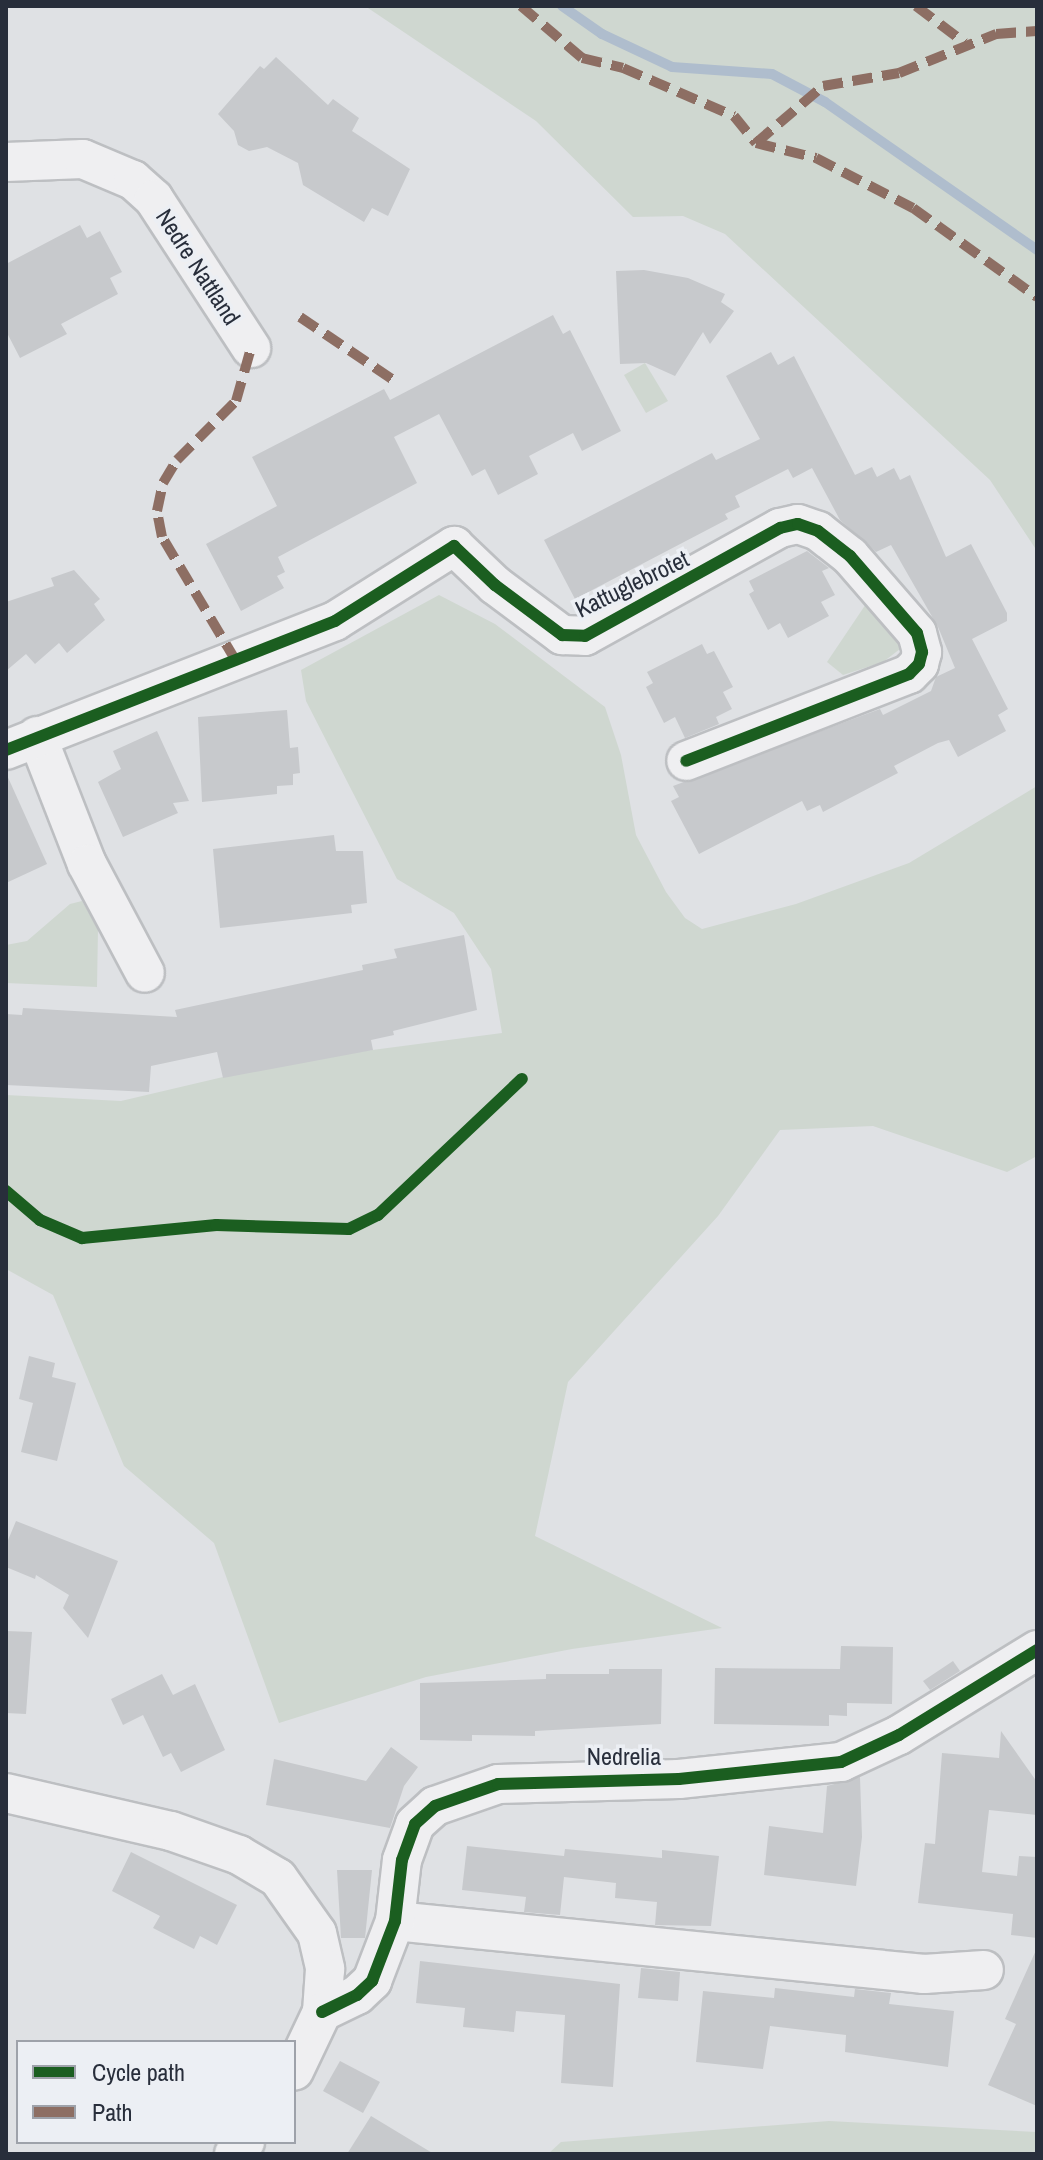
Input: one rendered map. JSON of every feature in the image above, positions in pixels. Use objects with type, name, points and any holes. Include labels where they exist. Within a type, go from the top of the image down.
[{"type":"street","name":"Nedre Nattland","points":[[6,162],[83,159],[133,180],[154,199],[251,348]]},
{"type":"street","name":"Kattuglebrotet","points":[[145,973],[22,743],[335,621],[454,546],[495,585],[562,635],[585,636],[780,528],[798,524],[818,531],[850,556],[917,633],[922,652],[919,664],[909,674],[686,761]]},
{"type":"street","name":"Nedrelia","points":[[322,2012],[357,1995],[372,1981],[395,1921],[402,1860],[415,1824],[460,1794],[543,1779],[679,1779],[841,1762],[899,1735],[1037,1650]]},
{"type":"street","points":[[6,1793],[171,1831],[239,1855],[278,1878],[317,1933],[325,1969],[322,2012],[296,2067]]},
{"type":"street","points":[[395,1921],[924,1974],[984,1970]]},
{"type":"shaded area","points":[[365,6],[1037,6],[1037,551],[990,480],[725,234],[683,216],[633,217],[536,121]]},
{"type":"shaded area","points":[[645,363],[668,401],[646,413],[624,375]]},
{"type":"shaded area","points":[[439,595],[495,624],[605,707],[621,755],[636,835],[666,892],[685,918],[702,929],[796,904],[909,863],[1037,786],[1037,1156],[1007,1172],[873,1126],[780,1130],[718,1216],[568,1382],[535,1536],[722,1628],[572,1649],[426,1677],[279,1723],[214,1543],[124,1466],[53,1295],[6,1269],[6,1095],[121,1101],[296,1060],[502,1033],[491,969],[454,913],[397,879],[306,701],[301,670]]},
{"type":"shaded area","points":[[872,595],[900,638],[900,649],[883,662],[843,675],[827,662]]},
{"type":"shaded area","points":[[82,901],[98,929],[97,987],[6,983],[6,945],[27,941],[70,904]]},
{"type":"shaded area","points":[[829,2121],[1037,2132],[1037,2154],[548,2154],[561,2142]]},
{"type":"building","points":[[276,57],[328,105],[333,99],[359,118],[352,131],[410,169],[388,216],[372,208],[364,222],[303,185],[298,163],[267,147],[249,151],[238,145],[234,131],[218,114],[260,66],[264,69]]},
{"type":"building","points":[[80,225],[87,238],[100,231],[122,272],[110,278],[118,294],[61,324],[67,334],[20,358],[6,331],[6,264]]},
{"type":"building","points":[[644,270],[688,278],[725,294],[721,302],[734,311],[710,344],[703,332],[675,376],[646,363],[620,364],[616,271]]},
{"type":"building","points":[[553,315],[563,334],[570,330],[621,431],[582,451],[573,433],[529,456],[538,474],[498,495],[485,469],[472,476],[439,414],[394,437],[417,483],[278,557],[285,572],[277,576],[284,588],[241,611],[206,544],[277,506],[252,457],[384,389],[390,400]]},
{"type":"building","points":[[771,352],[778,365],[794,356],[855,475],[872,467],[877,477],[894,468],[900,480],[910,475],[946,557],[971,544],[1007,613],[1007,621],[972,639],[1008,709],[998,715],[1006,731],[958,757],[949,740],[938,743],[894,766],[898,773],[823,812],[820,805],[807,811],[802,801],[699,854],[671,801],[679,797],[673,786],[880,709],[883,715],[931,691],[936,677],[955,668],[938,627],[891,545],[876,552],[840,520],[812,468],[793,478],[788,469],[735,496],[740,507],[725,514],[728,519],[575,599],[544,540],[712,453],[716,460],[760,439],[726,376]]},
{"type":"building","points":[[807,551],[829,568],[822,571],[835,595],[821,602],[829,616],[788,638],[780,623],[768,630],[749,594],[754,591],[749,581]]},
{"type":"building","points":[[74,570],[100,599],[94,604],[105,620],[67,653],[59,643],[35,664],[26,654],[6,671],[6,602],[54,586],[51,578]]},
{"type":"building","points":[[702,644],[707,654],[714,651],[733,687],[723,692],[732,709],[716,717],[719,724],[685,738],[675,717],[664,723],[646,687],[653,683],[647,672]]},
{"type":"building","points":[[287,710],[290,748],[298,747],[300,773],[293,774],[293,785],[277,786],[277,794],[202,802],[198,717]]},
{"type":"building","points":[[157,731],[189,801],[173,803],[178,813],[123,837],[98,782],[121,769],[113,751]]},
{"type":"building","points":[[6,773],[47,864],[6,883]]},
{"type":"building","points":[[334,835],[336,851],[363,851],[367,903],[351,905],[352,913],[220,928],[213,849]]},
{"type":"building","points":[[464,935],[477,1010],[393,1031],[394,1035],[371,1040],[373,1050],[223,1078],[217,1052],[151,1066],[149,1092],[6,1085],[6,1014],[22,1015],[23,1008],[177,1017],[175,1010],[363,970],[362,965],[397,958],[394,949]]},
{"type":"building","points":[[29,1356],[55,1363],[52,1377],[76,1383],[57,1461],[21,1452],[33,1403],[19,1399]]},
{"type":"building","points":[[16,1521],[118,1561],[88,1638],[63,1608],[69,1595],[36,1575],[35,1579],[6,1567],[6,1545]]},
{"type":"building","points":[[6,1631],[32,1632],[26,1714],[6,1713]]},
{"type":"building","points":[[841,1646],[893,1647],[892,1704],[847,1703],[847,1716],[829,1715],[829,1726],[714,1724],[715,1668],[840,1669]]},
{"type":"building","points":[[953,1661],[960,1671],[930,1690],[923,1681]]},
{"type":"building","points":[[609,1669],[662,1669],[661,1724],[535,1731],[535,1736],[472,1735],[472,1741],[420,1740],[420,1683],[546,1679],[546,1674],[609,1674]]},
{"type":"building","points":[[162,1674],[173,1695],[195,1684],[225,1750],[181,1772],[171,1753],[163,1757],[143,1715],[123,1725],[111,1699]]},
{"type":"building","points":[[1001,1731],[1037,1782],[1037,1815],[989,1810],[982,1872],[1017,1876],[1019,1856],[1037,1857],[1037,1938],[1011,1935],[1013,1914],[918,1903],[925,1843],[935,1844],[942,1753],[999,1758]]},
{"type":"building","points":[[391,1747],[418,1767],[404,1786],[390,1828],[266,1805],[274,1759],[366,1781]]},
{"type":"building","points":[[860,1777],[862,1837],[856,1886],[764,1875],[769,1826],[823,1833],[827,1786]]},
{"type":"building","points":[[467,1846],[564,1856],[565,1849],[662,1858],[662,1850],[719,1856],[711,1926],[655,1925],[657,1902],[615,1898],[616,1883],[564,1877],[560,1915],[524,1912],[526,1897],[462,1890]]},
{"type":"building","points":[[131,1852],[237,1905],[217,1945],[200,1936],[194,1949],[153,1928],[160,1916],[112,1891]]},
{"type":"building","points":[[337,1870],[372,1870],[365,1938],[341,1938]]},
{"type":"building","points":[[1037,1948],[1037,2106],[988,2085],[1016,2024],[1005,2019]]},
{"type":"building","points":[[420,1961],[620,1984],[613,2087],[561,2083],[565,2015],[516,2011],[514,2032],[463,2027],[465,2008],[416,2003]]},
{"type":"building","points":[[641,1968],[680,1972],[678,2001],[638,1998]]},
{"type":"building","points":[[775,1988],[854,1997],[855,1989],[891,1993],[889,2004],[954,2011],[948,2067],[845,2052],[846,2035],[770,2026],[763,2069],[696,2062],[703,1991],[774,1998]]},
{"type":"building","points":[[340,2061],[380,2082],[363,2113],[323,2091]]},
{"type":"building","points":[[371,2116],[434,2154],[347,2154]]},
{"type":"waterway","points":[[562,6],[602,34],[672,67],[772,74],[825,102],[1037,250]]},
{"type":"marked path","points":[[521,6],[582,58],[623,68],[734,116],[756,143],[816,158],[913,208],[1037,297]]},
{"type":"marked path","points":[[916,6],[965,43]]},
{"type":"marked path","points":[[756,143],[823,86],[899,73],[996,34],[1037,31]]},
{"type":"marked path","points":[[300,317],[395,381]]},
{"type":"marked path","points":[[236,661],[162,537],[157,511],[163,483],[177,460],[236,401],[251,348]]},
{"type":"cycle path","points":[[6,750],[335,621],[454,546],[495,585],[562,635],[585,636],[780,528],[798,524],[818,531],[850,556],[917,633],[922,652],[919,664],[909,674],[686,761]]},
{"type":"cycle path","points":[[6,1191],[40,1220],[82,1238],[216,1225],[349,1229],[378,1215],[522,1079]]},
{"type":"cycle path","points":[[322,2012],[357,1995],[372,1981],[395,1921],[402,1860],[415,1824],[435,1806],[498,1784],[679,1779],[841,1762],[899,1735],[1037,1650]]}]
